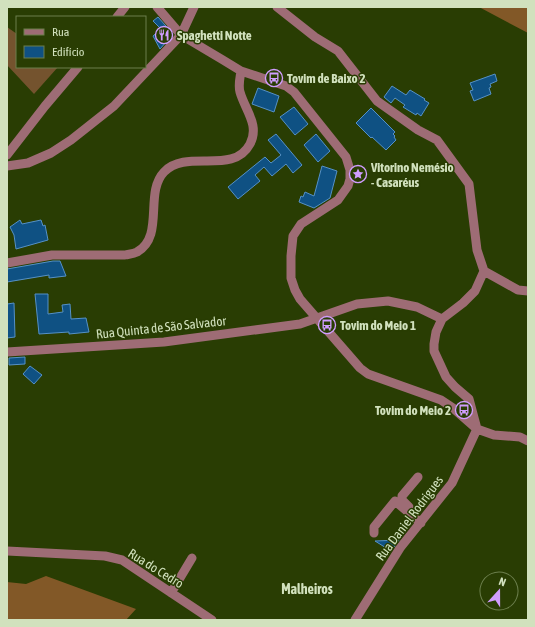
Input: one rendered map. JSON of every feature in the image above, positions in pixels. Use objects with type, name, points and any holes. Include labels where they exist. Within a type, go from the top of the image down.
[{"type":"street","points":[[118,16],[125,7]]},
{"type":"street","points":[[157,7],[182,35],[241,71],[274,81],[286,86],[294,92],[346,156],[350,170],[350,179],[343,194],[338,200],[300,224],[293,236],[291,278],[300,299],[360,368],[368,374],[441,400],[453,408],[476,429],[494,435],[520,437],[528,441]]},
{"type":"street","points":[[7,166],[28,162],[51,154],[114,106],[182,35],[194,7]]},
{"type":"street","points":[[282,9],[315,37],[338,51],[377,101],[418,130],[437,140],[468,184],[477,250],[484,271],[518,290],[528,292]]},
{"type":"street","points":[[7,155],[40,112],[77,68]]},
{"type":"street","points":[[7,263],[52,254],[125,255],[136,252],[140,249],[149,239],[152,230],[155,189],[163,172],[170,167],[186,162],[230,159],[239,156],[246,150],[250,143],[254,133],[253,125],[240,92],[239,83],[241,71]]},
{"type":"street","points":[[476,429],[469,399],[446,377],[434,351],[434,344],[436,332],[442,319],[463,304],[475,291],[484,271]]},
{"type":"street","name":"Rua Quinta de São Salvador","points":[[7,352],[164,342],[300,324],[357,304],[388,301],[417,307],[442,319]]},
{"type":"street","name":"Rua Daniel Rodrigues","points":[[355,620],[400,548],[452,483],[476,429]]},
{"type":"street","points":[[418,477],[402,496],[402,500],[423,521]]},
{"type":"street","points":[[374,533],[374,527],[395,501],[423,521]]},
{"type":"street","name":"Rua do Cedro","points":[[7,551],[106,556],[122,560],[212,620]]},
{"type":"street","points":[[171,593],[192,558]]},
{"type":"shaded area","points":[[479,7],[528,7],[528,33]]},
{"type":"shaded area","points":[[7,27],[16,33],[16,68],[57,68],[34,94],[7,65]]},
{"type":"shaded area","points":[[46,576],[136,609],[126,620],[7,620],[7,582],[26,584]]},
{"type":"building","name":"Spaghetti Notte","points":[[158,17],[173,34],[160,49],[153,36],[161,29],[153,21]]},
{"type":"building","points":[[495,74],[497,81],[490,84],[491,87],[489,88],[491,94],[474,101],[470,91],[473,90],[470,83]]},
{"type":"building","points":[[392,86],[406,95],[410,90],[429,103],[421,116],[417,113],[416,115],[403,107],[405,105],[395,98],[391,103],[384,97]]},
{"type":"building","points":[[258,88],[279,96],[274,112],[252,104]]},
{"type":"building","points":[[294,107],[308,124],[295,135],[280,117]]},
{"type":"building","points":[[371,108],[395,132],[393,134],[396,140],[386,150],[356,123]]},
{"type":"building","points":[[276,134],[302,165],[293,173],[286,164],[272,176],[264,167],[255,175],[260,181],[238,199],[228,187],[265,157],[271,163],[281,155],[268,140]]},
{"type":"building","points":[[316,134],[330,151],[318,162],[304,145]]},
{"type":"building","points":[[322,166],[337,171],[330,198],[314,208],[299,202],[301,196],[303,197],[305,192],[314,196]]},
{"type":"building","points":[[20,220],[22,224],[41,220],[43,226],[45,225],[48,240],[16,249],[14,235],[10,227]]},
{"type":"building","points":[[60,261],[66,276],[49,278],[49,275],[7,282],[7,269]]},
{"type":"building","points":[[35,294],[48,294],[48,314],[63,312],[62,305],[70,304],[71,319],[86,318],[89,332],[39,334]]},
{"type":"building","points":[[14,303],[15,337],[7,338],[7,304]]},
{"type":"building","points":[[25,357],[25,364],[9,365],[9,358]]},
{"type":"building","points":[[30,366],[42,375],[34,384],[23,374]]},
{"type":"building","points":[[399,540],[391,551],[375,541]]},
{"type":"place","name":"Spaghetti Notte","points":[[164,35]]},
{"type":"place","name":"Tovim de Baixo 2","points":[[274,78]]},
{"type":"place","name":"Vitorino Nemésio - Casaréus","points":[[358,174]]},
{"type":"place","name":"Tovim do Meio 1","points":[[327,325]]},
{"type":"place","name":"Tovim do Meio 2","points":[[464,410]]},
{"type":"district","name":"Malheiros","points":[[307,589]]}]
